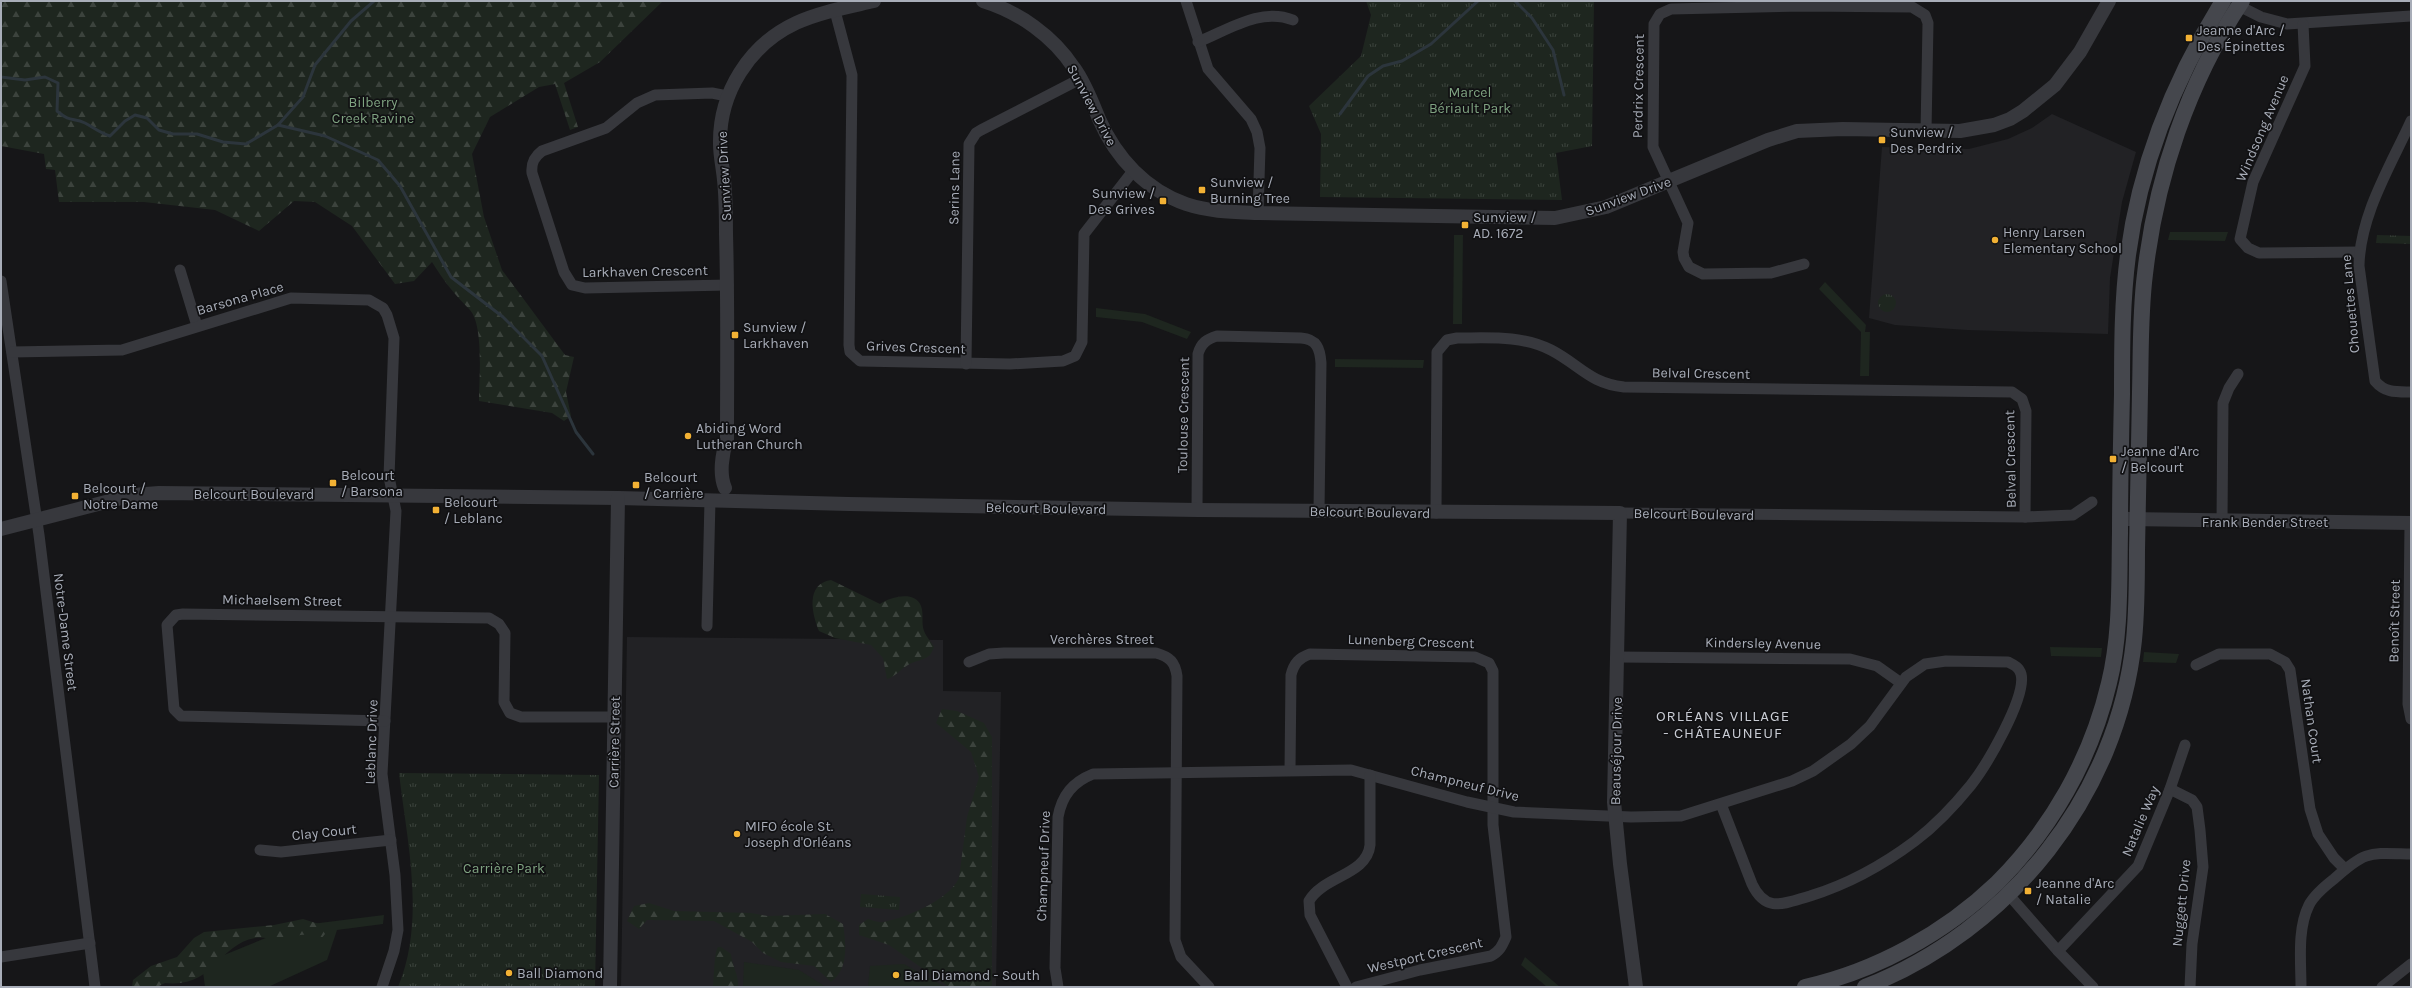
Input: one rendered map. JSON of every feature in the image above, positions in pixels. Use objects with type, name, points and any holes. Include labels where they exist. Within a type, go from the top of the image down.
[{"type":"main road","points":[[1805,987],[1840,978],[1874,964],[1914,943],[1955,917],[2008,871],[2049,821],[2083,760],[2102,709],[2110,682],[2118,621],[2123,314],[2129,252],[2136,210],[2151,156],[2174,94],[2194,51],[2223,1]]},
{"type":"main road","points":[[1865,987],[1891,976],[1938,950],[1976,924],[2009,895],[2042,860],[2073,816],[2095,776],[2112,734],[2125,692],[2134,640],[2142,314],[2144,277],[2153,221],[2168,161],[2190,100],[2236,3]]},
{"type":"street","name":"Sunview Drive","points":[[725,494],[722,480],[724,449],[727,439],[728,285],[726,206],[720,143],[722,112],[727,96],[744,67],[767,42],[797,23],[874,1]]},
{"type":"street","name":"Sunview Drive","points":[[983,1],[1011,12],[1040,31],[1063,53],[1075,68],[1110,141],[1133,172],[1163,193],[1185,203],[1220,211],[1258,213],[1556,218],[1606,207],[1768,140],[1797,131],[1819,129],[1960,131],[1994,125],[2010,119],[2035,102],[2055,85],[2067,71],[2109,1]]},
{"type":"street","points":[[1186,1],[1198,42],[1208,69],[1251,119],[1257,132],[1260,148],[1258,213]]},
{"type":"street","points":[[2236,3],[2272,21],[2303,24],[2411,16]]},
{"type":"street","name":"Perdrix Crescent","points":[[1668,182],[1653,147],[1652,139],[1654,24],[1660,14],[1665,10],[1804,6],[1912,7],[1920,10],[1928,23],[1926,131]]},
{"type":"street","name":"Grives Crescent","points":[[835,11],[852,75],[850,352],[854,358],[867,362],[966,364],[1037,363],[1064,361],[1076,356],[1082,342],[1084,234],[1133,172]]},
{"type":"street","points":[[1198,42],[1263,15],[1280,15],[1292,20]]},
{"type":"street","name":"Windsong Avenue","points":[[2303,24],[2305,66],[2253,182],[2240,239],[2248,248],[2259,252],[2359,252]]},
{"type":"street","name":"Serins Lane","points":[[966,364],[969,144],[976,133],[981,130],[1080,80]]},
{"type":"street","name":"Larkhaven Crescent","points":[[727,96],[712,93],[675,93],[646,98],[637,103],[606,128],[542,151],[537,156],[532,167],[532,173],[564,272],[572,285],[585,288],[728,285]]},
{"type":"street","name":"Chouettes Lane","points":[[2411,121],[2370,211],[2359,252],[2359,266],[2375,381],[2381,388],[2389,392],[2411,392]]},
{"type":"street","points":[[1668,182],[1688,223],[1683,252],[1684,258],[1690,267],[1695,271],[1703,274],[1770,273],[1804,264]]},
{"type":"street","points":[[180,270],[197,326]]},
{"type":"street","name":"Notre-Dame Street","points":[[1,281],[37,521],[95,987]]},
{"type":"street","name":"Barsona Place","points":[[12,352],[122,350],[291,298],[369,300],[383,308],[390,321],[394,338],[389,477],[393,496]]},
{"type":"street","name":"Toulouse Crescent","points":[[1197,510],[1198,354],[1203,343],[1209,338],[1217,336],[1301,338],[1313,340],[1320,350],[1319,511]]},
{"type":"street","name":"Belval Crescent","points":[[1436,513],[1437,352],[1447,340],[1457,338],[1520,340],[1537,344],[1551,350],[1584,374],[1598,381],[1624,388],[2012,392],[2022,399],[2026,411],[2025,517]]},
{"type":"street","points":[[2222,522],[2223,404],[2229,388],[2238,374]]},
{"type":"street","name":"Belcourt Boulevard","points":[[1,529],[37,521],[133,495],[279,493],[710,500],[725,494],[849,504],[1436,513],[1620,513],[2025,517],[2073,515],[2092,502]]},
{"type":"street","name":"Leblanc Drive","points":[[382,987],[394,951],[398,930],[395,875],[382,774],[392,617],[396,511],[393,496]]},
{"type":"street","name":"Carrière Street","points":[[610,987],[618,498]]},
{"type":"street","points":[[707,626],[710,500]]},
{"type":"street","name":"Beauséjour Drive","points":[[1620,513],[1615,816],[1636,987]]},
{"type":"street","name":"Frank Bender Street","points":[[2120,519],[2222,522],[2410,523]]},
{"type":"street","name":"Benoît Street","points":[[2410,523],[2408,704],[2411,719]]},
{"type":"street","name":"Michaelsem Street","points":[[385,721],[181,716],[174,709],[166,631],[171,619],[183,614],[489,618],[494,620],[503,628],[505,633],[504,702],[510,713],[521,717],[614,718]]},
{"type":"street","name":"Verchères Street","points":[[969,662],[989,654],[1004,653],[1156,654],[1168,656],[1176,667],[1177,676],[1177,771]]},
{"type":"street","name":"Lunenberg Crescent","points":[[1290,770],[1292,675],[1296,662],[1302,657],[1310,654],[1475,657],[1489,663],[1495,680],[1493,808]]},
{"type":"street","name":"Nathan Court","points":[[2196,665],[2219,654],[2270,654],[2285,662],[2290,670],[2310,809],[2318,834],[2334,858],[2345,869]]},
{"type":"street","name":"Kindersley Avenue","points":[[1618,657],[1850,659],[1877,666],[1901,683]]},
{"type":"street","name":"Champneuf Drive","points":[[1058,987],[1055,968],[1058,817],[1065,794],[1074,784],[1093,774],[1177,771],[1344,770],[1370,775],[1493,808],[1535,814],[1681,816],[1792,781],[1831,759],[1870,726],[1901,683],[1915,670],[1935,662],[2008,662],[2016,666],[2021,673],[2022,688],[2006,726],[1972,784],[1941,818],[1916,840],[1889,860],[1855,878],[1820,892],[1779,905],[1764,902],[1757,896],[1721,804]]},
{"type":"street","name":"Natalie Way","points":[[2058,951],[2138,866],[2170,789],[2185,745]]},
{"type":"street","points":[[1177,771],[1174,940],[1181,957],[1210,987]]},
{"type":"street","points":[[1347,987],[1310,915],[1309,901],[1321,887],[1356,867],[1367,856],[1370,845],[1370,775]]},
{"type":"street","name":"Nuggett Drive","points":[[2170,789],[2192,800],[2197,807],[2200,830],[2203,867],[2192,944],[2190,987]]},
{"type":"street","name":"Westport Crescent","points":[[1356,987],[1420,970],[1481,959],[1498,952],[1506,937],[1497,866],[1493,808]]},
{"type":"street","name":"Clay Court","points":[[260,850],[281,852],[391,840]]},
{"type":"street","points":[[2301,987],[2302,937],[2307,910],[2317,895],[2345,869],[2363,856],[2374,853],[2411,854]]},
{"type":"street","points":[[2009,895],[2058,951],[2093,987]]},
{"type":"street","points":[[1,957],[90,943]]},
{"type":"street","points":[[2382,987],[2411,964]]},
{"type":"shaded area","name":"Henry Larsen Elementary School","points":[[2052,114],[2136,152],[2122,202],[2110,278],[2108,334],[1967,330],[1895,325],[1869,318],[1882,147],[1969,149],[2008,139],[2032,128]]},
{"type":"shaded area","points":[[627,637],[943,640],[943,691],[1001,692],[996,987],[621,987]]},
{"type":"green space","name":"Bilberry Creek Ravine","points":[[1,1],[663,1],[600,62],[564,83],[578,127],[570,130],[555,84],[539,87],[490,117],[472,154],[484,217],[502,270],[565,355],[574,357],[566,392],[571,416],[564,421],[552,413],[479,401],[480,354],[477,328],[474,318],[470,310],[454,293],[432,262],[414,281],[395,284],[352,226],[315,202],[294,201],[259,231],[215,210],[144,202],[59,202],[55,170],[46,169],[44,154],[1,146]]},
{"type":"green space","name":"Marcel Bériault Park","points":[[1366,1],[1594,1],[1592,146],[1556,153],[1562,200],[1320,197],[1321,134],[1309,106],[1361,56],[1371,15]]},
{"type":"green space","points":[[2170,232],[2228,232],[2225,241],[2168,240]]},
{"type":"green space","points":[[1454,235],[1463,235],[1462,324],[1453,324]]},
{"type":"green space","points":[[2377,235],[2411,236],[2411,244],[2376,243]]},
{"type":"green space","points":[[1825,282],[1866,325],[1865,332],[1870,332],[1869,376],[1860,376],[1861,332],[1819,289]]},
{"type":"green space","points":[[1887,294],[1893,297],[1896,303],[1893,309],[1887,312],[1881,309],[1878,303],[1881,297]]},
{"type":"green space","points":[[1096,308],[1145,314],[1191,332],[1187,339],[1142,322],[1096,317]]},
{"type":"green space","points":[[1335,359],[1424,360],[1423,368],[1335,367]]},
{"type":"green space","points":[[831,580],[880,604],[884,601],[902,596],[908,596],[918,601],[922,609],[924,631],[934,647],[930,655],[908,665],[887,679],[883,658],[871,645],[835,638],[819,631],[814,616],[814,593],[817,587]]},
{"type":"green space","points":[[2050,647],[2102,648],[2101,657],[2051,656]]},
{"type":"green space","points":[[2144,652],[2179,654],[2176,663],[2143,662]]},
{"type":"green space","points":[[942,709],[957,711],[984,723],[992,737],[992,987],[949,987],[889,945],[859,935],[859,925],[868,919],[883,922],[915,912],[937,901],[954,886],[959,878],[967,817],[979,777],[971,752],[936,723]]},
{"type":"green space","name":"Carrière Park","points":[[399,773],[599,775],[595,987],[398,987],[406,961],[411,935],[413,908],[410,853]]},
{"type":"green space","points":[[861,894],[900,897],[899,910],[860,907]]},
{"type":"green space","points":[[649,903],[674,911],[751,913],[768,916],[825,914],[843,924],[845,955],[841,970],[837,977],[831,982],[814,966],[781,962],[763,953],[752,942],[714,921],[647,920],[639,929],[627,921],[634,906]]},
{"type":"green space","points":[[384,915],[383,924],[337,930],[327,960],[268,987],[205,987],[202,964],[295,926]]},
{"type":"green space","points":[[303,919],[319,924],[325,934],[321,939],[310,935],[279,939],[255,938],[242,942],[205,973],[195,979],[182,983],[165,983],[157,987],[132,987],[133,980],[151,966],[177,957],[194,938],[204,932],[274,925]]},
{"type":"green space","points":[[718,947],[721,947],[731,954],[738,987],[713,987],[715,960]]},
{"type":"green space","points":[[1525,957],[1560,987],[1547,987],[1521,965]]},
{"type":"green space","points":[[744,962],[799,970],[826,987],[743,987]]},
{"type":"green space","name":"Ball Diamond - South","points":[[904,964],[944,987],[868,987],[870,966]]},
{"type":"waterway","points":[[1,77],[25,80],[45,77],[58,83],[57,111],[66,117],[81,121],[110,136],[125,121],[135,115],[147,118],[159,130],[173,134],[197,134],[223,142],[246,144],[278,125],[303,97],[315,65],[351,21],[374,1]]},
{"type":"waterway","points":[[1340,114],[1368,76],[1383,66],[1402,61],[1431,44],[1478,1]]},
{"type":"waterway","points":[[1515,1],[1532,18],[1553,50],[1564,95]]},
{"type":"waterway","points":[[278,125],[325,136],[378,160],[400,186],[451,277],[503,317],[542,356],[576,432],[593,454]]},
{"type":"place","name":"Jeanne d'Arc / Des Épinettes","points":[[2189,38]]},
{"type":"place","name":"Sunview / Des Perdrix","points":[[1882,140]]},
{"type":"place","name":"Sunview / Burning Tree","points":[[1202,190]]},
{"type":"place","name":"Sunview / Des Grives","points":[[1163,201]]},
{"type":"place","name":"Sunview / AD. 1672","points":[[1465,225]]},
{"type":"place","name":"Henry Larsen Elementary School","points":[[1995,240]]},
{"type":"place","name":"Sunview / Larkhaven","points":[[735,335]]},
{"type":"place","name":"Abiding Word Lutheran Church","points":[[688,436]]},
{"type":"place","name":"Jeanne d'Arc / Belcourt","points":[[2113,459]]},
{"type":"place","name":"Belcourt / Barsona","points":[[333,483]]},
{"type":"place","name":"Belcourt / Carrière","points":[[636,485]]},
{"type":"place","name":"Belcourt / Notre Dame","points":[[75,496]]},
{"type":"place","name":"Belcourt / Leblanc","points":[[436,510]]},
{"type":"place","name":"MIFO école St. Joseph d'Orléans","points":[[737,834]]},
{"type":"place","name":"Jeanne d'Arc / Natalie","points":[[2028,891]]},
{"type":"place","name":"Ball Diamond","points":[[509,973]]},
{"type":"place","name":"Ball Diamond - South","points":[[896,975]]},
{"type":"district","name":"ORLÉANS VILLAGE - CHÂTEAUNEUF","points":[[1723,724]]}]
